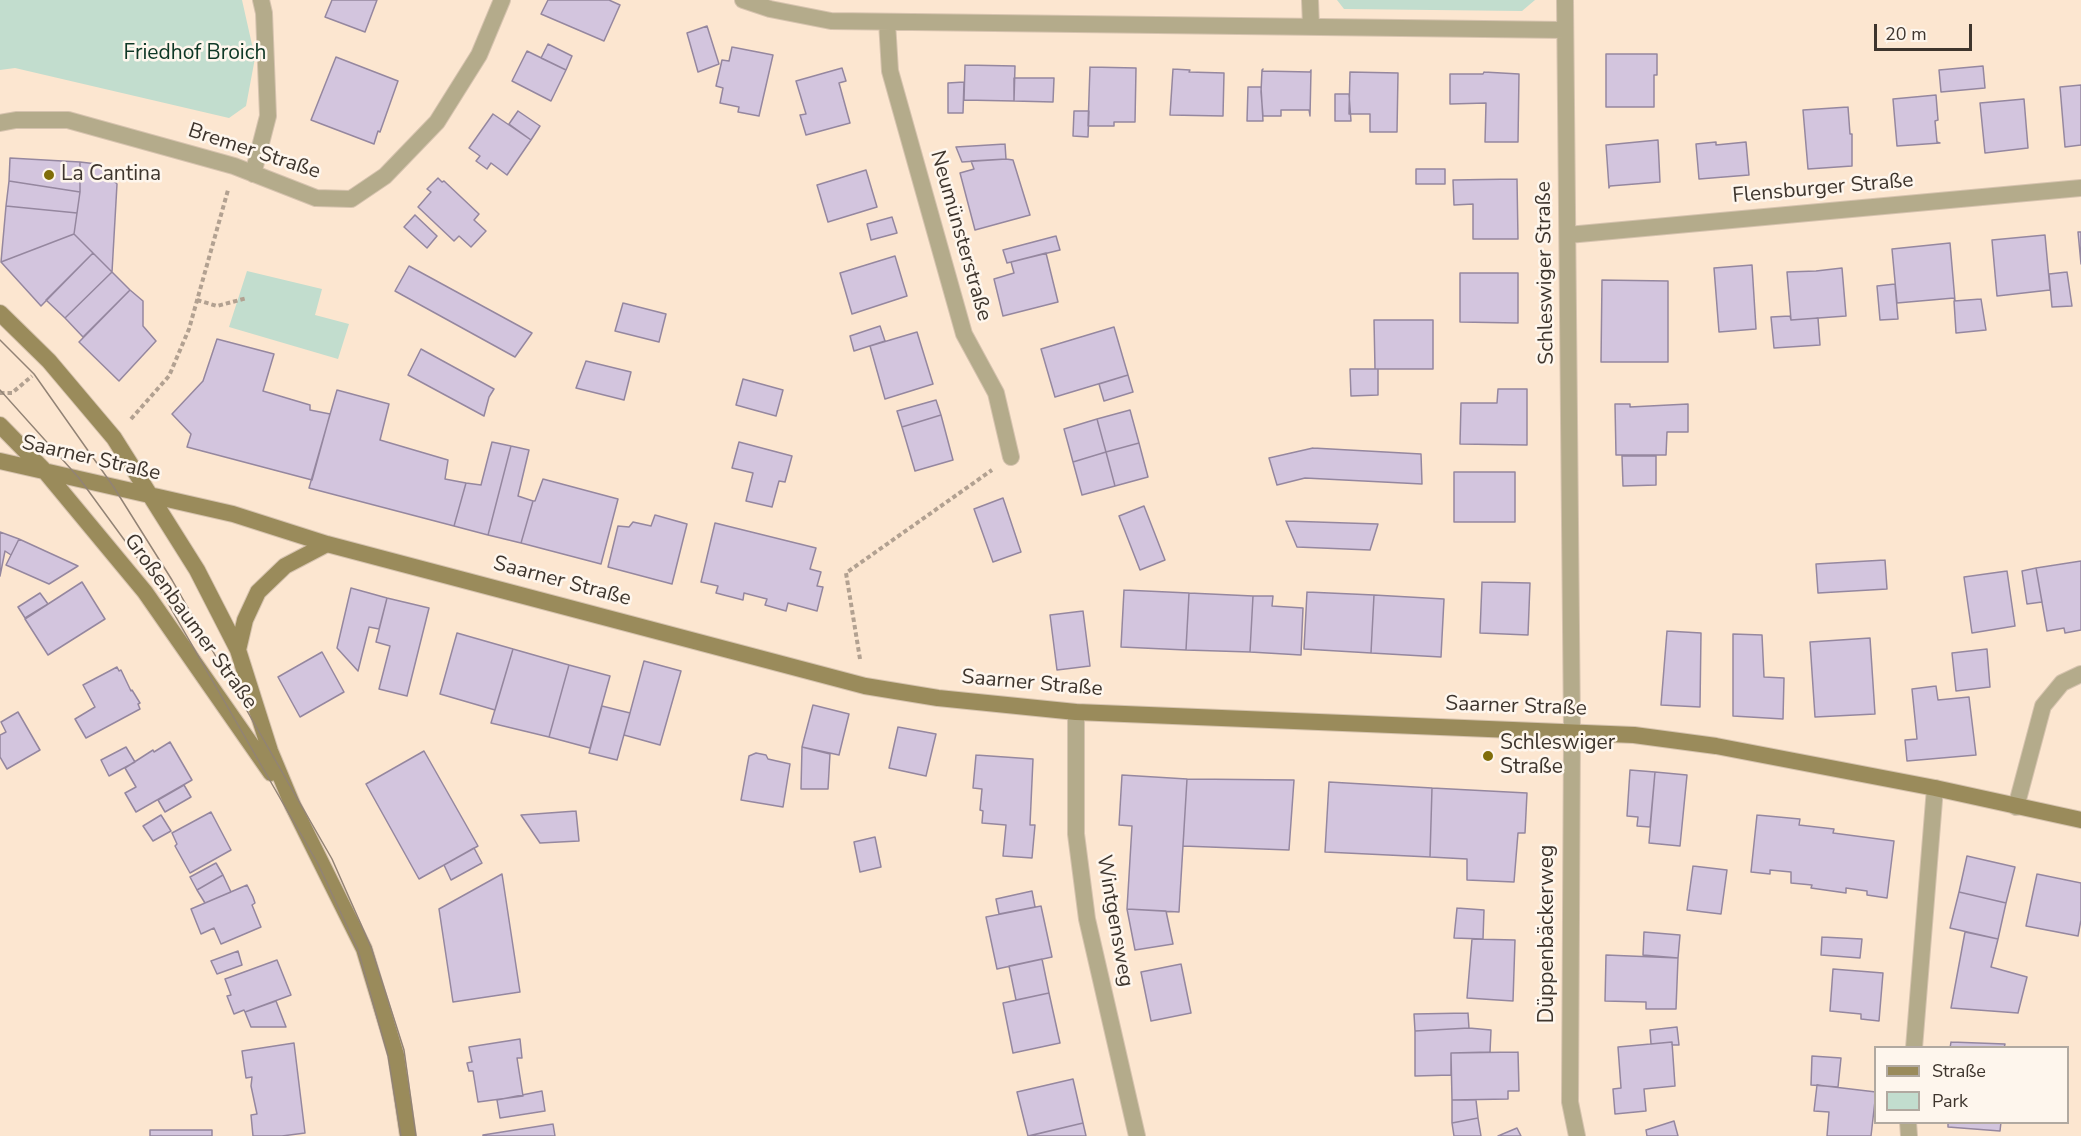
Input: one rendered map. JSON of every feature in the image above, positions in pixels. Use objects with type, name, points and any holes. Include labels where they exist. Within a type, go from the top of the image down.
[{"type":"main road","name":"Großenbaumer Straße","points":[[0,313],[49,361],[114,438],[197,570],[238,650],[270,751],[293,806],[364,949],[396,1055],[408,1136]]},
{"type":"main road","name":"Großenbaumer Straße","points":[[0,425],[43,469],[145,592],[293,806]]},
{"type":"main road","name":"Saarner Straße","points":[[0,461],[233,514],[327,544],[865,686],[938,698],[1076,712],[1634,735],[1716,746],[1935,788],[2081,820]]},
{"type":"main road","points":[[238,650],[245,620],[258,592],[285,567],[327,544]]},
{"type":"street","points":[[254,174],[268,116],[264,13],[261,0]]},
{"type":"street","name":"Bremer Straße","points":[[0,123],[16,120],[69,120],[234,166],[316,198],[351,199],[385,176],[437,122],[479,55],[502,0]]},
{"type":"street","points":[[743,0],[770,9],[831,21],[1565,30]]},
{"type":"street","points":[[1310,0],[1311,26]]},
{"type":"street","name":"Schleswiger Straße","points":[[1565,0],[1572,731]]},
{"type":"street","name":"Neumünsterstraße","points":[[887,21],[890,71],[964,334],[996,393],[1011,457]]},
{"type":"street","name":"Flensburger Straße","points":[[1568,236],[2081,188]]},
{"type":"street","points":[[2016,807],[2043,706],[2062,682],[2081,674]]},
{"type":"street","name":"Wintgensweg","points":[[1076,712],[1076,834],[1088,920],[1137,1136]]},
{"type":"street","name":"Düppenbäckerweg","points":[[1572,731],[1570,1102],[1577,1136]]},
{"type":"street","points":[[1914,1046],[1935,788]]},
{"type":"path","points":[[114,438],[169,376],[189,329],[234,166]]},
{"type":"path","points":[[197,300],[217,306],[247,298]]},
{"type":"path","points":[[0,393],[12,393],[49,361]]},
{"type":"path","points":[[865,686],[846,573],[1011,457]]},
{"type":"green space","name":"Friedhof Broich","points":[[0,0],[242,0],[255,58],[246,106],[229,118],[15,68],[0,70]]},
{"type":"green space","points":[[1337,0],[1535,0],[1522,11],[1344,9]]},
{"type":"green space","points":[[247,271],[322,289],[315,315],[349,324],[338,359],[229,327]]},
{"type":"building","points":[[332,0],[377,0],[365,32],[325,17]]},
{"type":"building","points":[[548,0],[609,0],[620,5],[604,41],[541,14]]},
{"type":"building","points":[[707,26],[719,64],[698,72],[687,33]]},
{"type":"building","points":[[548,44],[572,56],[566,70],[541,58]]},
{"type":"building","points":[[732,47],[773,55],[759,116],[738,112],[739,107],[720,103],[723,88],[716,86],[722,60],[729,61]]},
{"type":"building","points":[[527,51],[566,70],[551,101],[512,81]]},
{"type":"building","points":[[1606,54],[1657,54],[1657,75],[1654,75],[1654,107],[1606,107]]},
{"type":"building","points":[[336,57],[398,81],[374,144],[311,120]]},
{"type":"building","points":[[965,65],[1015,66],[1014,101],[964,100]]},
{"type":"building","points":[[1983,66],[1985,88],[1941,92],[1939,70]]},
{"type":"building","points":[[1090,67],[1136,68],[1135,122],[1114,122],[1114,126],[1088,126]]},
{"type":"building","points":[[842,68],[846,81],[839,83],[850,123],[806,135],[800,115],[806,114],[796,81]]},
{"type":"building","points":[[1173,69],[1224,73],[1223,116],[1170,115]]},
{"type":"building","points":[[1262,70],[1262,71],[1310,72],[1311,70],[1310,116],[1309,110],[1281,110],[1281,116],[1263,116],[1261,92]]},
{"type":"building","points":[[1350,72],[1398,73],[1397,132],[1370,132],[1370,114],[1349,114]]},
{"type":"building","points":[[1484,72],[1519,74],[1518,142],[1485,142],[1486,103],[1450,104],[1450,74],[1483,74]]},
{"type":"building","points":[[1014,78],[1054,78],[1053,102],[1014,101]]},
{"type":"building","points":[[964,82],[963,113],[948,113],[948,83]]},
{"type":"building","points":[[2081,85],[2081,145],[2065,147],[2060,87]]},
{"type":"building","points":[[1248,87],[1261,87],[1263,121],[1247,121]]},
{"type":"building","points":[[1335,94],[1349,94],[1351,121],[1335,121]]},
{"type":"building","points":[[1936,95],[1938,120],[1935,121],[1937,142],[1940,143],[1897,146],[1893,99]]},
{"type":"building","points":[[2024,99],[2028,148],[1985,153],[1980,103]]},
{"type":"building","points":[[1848,107],[1850,134],[1852,134],[1852,166],[1808,169],[1803,110]]},
{"type":"building","points":[[518,111],[540,126],[531,140],[509,124]]},
{"type":"building","points":[[1074,111],[1089,111],[1088,137],[1073,136]]},
{"type":"building","points":[[493,114],[531,140],[507,175],[491,163],[487,169],[476,161],[480,156],[469,148]]},
{"type":"building","points":[[1658,140],[1660,182],[1610,186],[1609,188],[1606,145]]},
{"type":"building","points":[[1716,142],[1716,145],[1746,142],[1749,175],[1699,179],[1696,144]]},
{"type":"building","points":[[1005,144],[1006,159],[962,162],[956,147]]},
{"type":"building","points":[[10,158],[80,162],[80,192],[9,181]]},
{"type":"building","points":[[1013,160],[1030,215],[975,230],[960,173],[974,169],[971,161]]},
{"type":"building","points":[[80,162],[97,164],[117,184],[112,272],[74,234],[80,192]]},
{"type":"building","points":[[1416,169],[1445,169],[1445,184],[1416,184]]},
{"type":"building","points":[[866,170],[877,207],[828,222],[817,185]]},
{"type":"building","points":[[438,178],[479,214],[474,220],[486,231],[471,247],[459,236],[454,241],[418,207],[431,192],[427,189]]},
{"type":"building","points":[[1517,179],[1518,239],[1473,239],[1473,204],[1454,205],[1453,180]]},
{"type":"building","points":[[9,181],[80,192],[77,213],[6,206]]},
{"type":"building","points":[[6,206],[77,213],[74,234],[1,262]]},
{"type":"building","points":[[415,215],[437,236],[427,248],[404,227]]},
{"type":"building","points":[[892,217],[897,233],[871,240],[867,224]]},
{"type":"building","points":[[2078,232],[2081,232],[2081,264]]},
{"type":"building","points":[[74,234],[93,253],[41,306],[1,262]]},
{"type":"building","points":[[2045,235],[2050,290],[1997,296],[1992,240]]},
{"type":"building","points":[[1056,236],[1060,250],[1007,263],[1003,250]]},
{"type":"building","points":[[1950,243],[1955,301],[1954,298],[1897,303],[1892,249]]},
{"type":"building","points":[[93,253],[112,272],[65,318],[46,300]]},
{"type":"building","points":[[1046,253],[1058,302],[1003,316],[994,279],[1014,273],[1011,262]]},
{"type":"building","points":[[895,256],[907,296],[852,314],[840,273]]},
{"type":"building","points":[[1752,265],[1756,329],[1719,332],[1714,268]]},
{"type":"building","points":[[409,266],[532,333],[515,357],[395,291]]},
{"type":"building","points":[[1842,268],[1846,316],[1791,320],[1787,272]]},
{"type":"building","points":[[112,272],[130,290],[83,337],[65,318]]},
{"type":"building","points":[[2067,272],[2072,306],[2052,307],[2049,274]]},
{"type":"building","points":[[1460,273],[1518,273],[1518,323],[1460,322]]},
{"type":"building","points":[[1602,280],[1668,281],[1668,362],[1601,362]]},
{"type":"building","points":[[1895,284],[1898,319],[1880,320],[1877,286]]},
{"type":"building","points":[[130,290],[143,301],[143,326],[156,341],[119,381],[79,342]]},
{"type":"building","points":[[1981,299],[1986,330],[1956,333],[1954,301]]},
{"type":"building","points":[[623,303],[666,314],[659,342],[615,331]]},
{"type":"building","points":[[1790,316],[1791,320],[1818,318],[1820,345],[1774,348],[1771,317]]},
{"type":"building","points":[[1374,320],[1433,320],[1433,369],[1375,369]]},
{"type":"building","points":[[880,326],[885,341],[854,351],[850,336]]},
{"type":"building","points":[[1114,327],[1128,375],[1055,397],[1041,349]]},
{"type":"building","points":[[917,332],[933,384],[885,399],[870,346]]},
{"type":"building","points":[[217,339],[274,354],[263,391],[310,405],[310,410],[330,414],[312,480],[187,447],[191,434],[172,414],[203,381]]},
{"type":"building","points":[[421,349],[494,389],[489,397],[484,416],[408,375]]},
{"type":"building","points":[[586,361],[631,372],[624,400],[576,388]]},
{"type":"building","points":[[1350,369],[1378,369],[1378,395],[1351,396]]},
{"type":"building","points":[[1128,375],[1133,392],[1104,401],[1099,384]]},
{"type":"building","points":[[743,379],[783,390],[776,416],[736,405]]},
{"type":"building","points":[[1498,389],[1527,389],[1527,445],[1460,444],[1461,403],[1497,403]]},
{"type":"building","points":[[337,390],[389,404],[380,440],[448,460],[445,479],[466,483],[454,526],[309,488]]},
{"type":"building","points":[[936,400],[941,415],[902,427],[897,411]]},
{"type":"building","points":[[1615,404],[1630,404],[1630,407],[1688,404],[1688,432],[1667,432],[1666,455],[1616,455]]},
{"type":"building","points":[[1130,410],[1139,443],[1106,452],[1097,419]]},
{"type":"building","points":[[941,415],[953,460],[915,471],[902,427]]},
{"type":"building","points":[[1097,419],[1106,452],[1073,462],[1064,429]]},
{"type":"building","points":[[492,442],[511,446],[488,535],[454,526],[466,483],[481,485]]},
{"type":"building","points":[[739,442],[792,456],[785,482],[779,481],[772,507],[746,501],[753,473],[732,468]]},
{"type":"building","points":[[1139,443],[1148,477],[1115,486],[1106,452]]},
{"type":"building","points":[[511,446],[529,450],[518,496],[533,501],[521,543],[488,535]]},
{"type":"building","points":[[1313,448],[1421,454],[1422,484],[1305,478],[1277,485],[1269,458]]},
{"type":"building","points":[[1106,452],[1115,486],[1082,495],[1073,462]]},
{"type":"building","points":[[1622,456],[1656,456],[1656,485],[1623,486]]},
{"type":"building","points":[[1454,472],[1515,472],[1515,522],[1454,522]]},
{"type":"building","points":[[543,479],[618,499],[601,564],[521,543],[533,501],[535,501]]},
{"type":"building","points":[[1003,498],[1021,552],[993,562],[974,509]]},
{"type":"building","points":[[1144,506],[1165,560],[1140,570],[1119,516]]},
{"type":"building","points":[[655,515],[687,524],[672,584],[608,567],[618,526],[629,527],[633,522],[651,526]]},
{"type":"building","points":[[1286,521],[1378,524],[1370,550],[1297,547]]},
{"type":"building","points":[[715,523],[816,548],[810,569],[821,572],[817,586],[823,587],[817,611],[788,603],[786,611],[765,605],[767,599],[744,593],[743,600],[716,593],[718,586],[701,582]]},
{"type":"building","points":[[0,532],[19,539],[11,555],[5,551],[0,576]]},
{"type":"building","points":[[19,539],[78,566],[49,584],[6,565]]},
{"type":"building","points":[[1885,560],[1887,589],[1818,593],[1816,564]]},
{"type":"building","points":[[2081,561],[2081,630],[2065,633],[2064,628],[2047,631],[2036,568]]},
{"type":"building","points":[[2036,568],[2042,602],[2027,604],[2022,571]]},
{"type":"building","points":[[2007,571],[2015,626],[1972,633],[1964,577]]},
{"type":"building","points":[[82,582],[105,619],[48,655],[25,619]]},
{"type":"building","points":[[1482,582],[1530,583],[1528,635],[1480,633]]},
{"type":"building","points":[[351,588],[387,598],[379,629],[369,627],[358,671],[337,648]]},
{"type":"building","points":[[1124,590],[1189,593],[1186,650],[1121,647]]},
{"type":"building","points":[[1307,592],[1374,595],[1371,653],[1304,649]]},
{"type":"building","points":[[40,593],[48,604],[25,618],[18,607]]},
{"type":"building","points":[[1189,593],[1253,596],[1250,652],[1186,650]]},
{"type":"building","points":[[1374,595],[1444,599],[1441,657],[1371,653]]},
{"type":"building","points":[[1253,596],[1273,596],[1272,606],[1303,608],[1301,655],[1250,652]]},
{"type":"building","points":[[387,598],[429,608],[407,696],[379,689],[390,646],[376,642]]},
{"type":"building","points":[[1083,611],[1090,666],[1057,670],[1050,615]]},
{"type":"building","points":[[1667,631],[1701,633],[1700,707],[1661,705]]},
{"type":"building","points":[[457,633],[513,649],[495,710],[440,694]]},
{"type":"building","points":[[1733,634],[1762,635],[1764,677],[1784,678],[1783,719],[1733,716]]},
{"type":"building","points":[[1870,638],[1875,714],[1815,717],[1810,642]]},
{"type":"building","points":[[513,649],[569,665],[549,737],[491,723]]},
{"type":"building","points":[[1987,649],[1990,687],[1956,691],[1952,653]]},
{"type":"building","points":[[322,652],[344,692],[300,717],[278,677]]},
{"type":"building","points":[[644,661],[681,671],[660,745],[624,735]]},
{"type":"building","points":[[569,665],[610,676],[590,748],[549,737]]},
{"type":"building","points":[[117,667],[140,703],[138,704],[140,709],[86,738],[75,719],[95,707],[83,685]]},
{"type":"building","points":[[1936,686],[1938,700],[1969,697],[1976,755],[1907,761],[1905,740],[1917,739],[1912,689]]},
{"type":"building","points":[[813,705],[849,714],[839,755],[802,747]]},
{"type":"building","points":[[602,706],[630,713],[617,760],[589,753]]},
{"type":"building","points":[[18,712],[40,750],[7,769],[0,757],[0,735],[6,732],[1,722]]},
{"type":"building","points":[[898,727],[936,734],[926,776],[889,768]]},
{"type":"building","points":[[170,742],[192,780],[136,812],[125,793],[136,787],[125,768]]},
{"type":"building","points":[[126,747],[135,762],[109,776],[101,760]]},
{"type":"building","points":[[802,747],[830,754],[828,789],[801,789]]},
{"type":"building","points":[[424,751],[478,846],[419,879],[366,784]]},
{"type":"building","points":[[756,753],[766,755],[768,759],[790,764],[783,807],[741,800],[749,756]]},
{"type":"building","points":[[976,755],[1033,759],[1030,825],[1035,825],[1032,858],[1003,856],[1006,825],[982,823],[983,811],[980,810],[982,789],[973,788]]},
{"type":"building","points":[[1630,770],[1655,772],[1650,827],[1637,826],[1638,817],[1627,816]]},
{"type":"building","points":[[1655,772],[1687,775],[1680,846],[1649,843]]},
{"type":"building","points":[[1122,775],[1187,779],[1179,912],[1127,909],[1132,826],[1119,825]]},
{"type":"building","points":[[1187,779],[1294,780],[1289,850],[1183,846]]},
{"type":"building","points":[[1329,782],[1432,788],[1430,857],[1325,852]]},
{"type":"building","points":[[184,785],[191,797],[165,812],[158,800]]},
{"type":"building","points":[[1432,788],[1527,793],[1525,833],[1518,833],[1514,882],[1467,880],[1467,859],[1430,857]]},
{"type":"building","points":[[576,811],[579,841],[540,843],[521,815]]},
{"type":"building","points":[[211,812],[231,850],[190,873],[175,846],[177,844],[172,833]]},
{"type":"building","points":[[161,815],[171,831],[153,841],[143,826]]},
{"type":"building","points":[[1757,815],[1800,819],[1799,825],[1834,829],[1833,833],[1894,841],[1887,898],[1867,895],[1867,891],[1846,888],[1846,893],[1791,883],[1791,872],[1770,870],[1770,874],[1751,872]]},
{"type":"building","points":[[875,837],[881,867],[860,872],[854,842]]},
{"type":"building","points":[[474,848],[482,863],[451,880],[444,865]]},
{"type":"building","points":[[1967,856],[2015,867],[2006,903],[1959,892]]},
{"type":"building","points":[[216,863],[223,875],[197,890],[190,877]]},
{"type":"building","points":[[1693,866],[1727,870],[1721,914],[1687,910]]},
{"type":"building","points":[[502,874],[520,992],[453,1002],[439,909]]},
{"type":"building","points":[[2037,874],[2081,883],[2081,920],[2078,936],[2026,926]]},
{"type":"building","points":[[223,875],[231,892],[205,903],[197,890]]},
{"type":"building","points":[[247,885],[255,903],[252,905],[261,927],[221,944],[214,928],[201,934],[191,909]]},
{"type":"building","points":[[1032,891],[1035,907],[999,914],[996,899]]},
{"type":"building","points":[[1959,892],[2006,903],[1998,939],[1950,928]]},
{"type":"building","points":[[1041,906],[1052,957],[997,969],[986,917]]},
{"type":"building","points":[[1457,908],[1484,910],[1483,939],[1454,938]]},
{"type":"building","points":[[1127,909],[1166,911],[1173,944],[1135,950]]},
{"type":"building","points":[[1644,932],[1680,935],[1678,958],[1643,955]]},
{"type":"building","points":[[1965,932],[1998,939],[1991,967],[2027,977],[2018,1013],[1951,1008]]},
{"type":"building","points":[[1822,937],[1862,939],[1860,958],[1821,955]]},
{"type":"building","points":[[1472,939],[1515,940],[1513,1001],[1467,998]]},
{"type":"building","points":[[238,951],[242,965],[217,974],[211,961]]},
{"type":"building","points":[[1606,955],[1678,958],[1676,1009],[1646,1009],[1646,1002],[1605,1001]]},
{"type":"building","points":[[1042,959],[1049,993],[1016,1000],[1009,966]]},
{"type":"building","points":[[277,960],[291,995],[234,1014],[227,996],[231,995],[225,979]]},
{"type":"building","points":[[1181,964],[1191,1013],[1151,1021],[1141,972]]},
{"type":"building","points":[[1833,969],[1883,973],[1879,1021],[1861,1019],[1861,1014],[1830,1011]]},
{"type":"building","points":[[1049,993],[1060,1043],[1013,1053],[1003,1003]]},
{"type":"building","points":[[276,1001],[286,1027],[251,1027],[245,1012]]},
{"type":"building","points":[[1468,1013],[1469,1028],[1415,1031],[1414,1014]]},
{"type":"building","points":[[1677,1027],[1679,1045],[1672,1045],[1672,1042],[1651,1044],[1650,1030]]},
{"type":"building","points":[[1469,1028],[1491,1030],[1490,1052],[1451,1053],[1451,1075],[1415,1076],[1415,1031]]},
{"type":"building","points":[[520,1039],[522,1058],[517,1058],[523,1096],[478,1102],[473,1071],[469,1071],[467,1063],[472,1062],[469,1047]]},
{"type":"building","points":[[1672,1042],[1675,1086],[1644,1089],[1646,1111],[1615,1114],[1613,1089],[1621,1088],[1618,1047]]},
{"type":"building","points":[[1951,1042],[2005,1044],[2004,1046],[1950,1046]]},
{"type":"building","points":[[294,1043],[305,1133],[253,1136],[251,1115],[257,1114],[251,1086],[252,1077],[246,1078],[242,1051]]},
{"type":"building","points":[[1518,1052],[1519,1091],[1508,1091],[1508,1099],[1452,1100],[1451,1053]]},
{"type":"building","points":[[1812,1056],[1841,1058],[1838,1087],[1811,1085]]},
{"type":"building","points":[[1073,1079],[1083,1123],[1028,1136],[1017,1092]]},
{"type":"building","points":[[1817,1085],[1874,1092],[1871,1136],[1827,1136],[1829,1112],[1814,1111]]},
{"type":"building","points":[[542,1091],[545,1111],[500,1118],[497,1100]]},
{"type":"building","points":[[1452,1100],[1476,1100],[1478,1118],[1452,1123]]},
{"type":"building","points":[[1478,1118],[1481,1136],[1454,1136],[1452,1123]]},
{"type":"building","points":[[1674,1121],[1678,1136],[1647,1136],[1646,1130]]},
{"type":"building","points":[[1083,1123],[1086,1136],[1029,1136]]},
{"type":"building","points":[[553,1124],[555,1136],[483,1136],[483,1135]]},
{"type":"building","points":[[1948,1124],[2001,1124],[2000,1131],[1948,1127]]},
{"type":"building","points":[[1517,1128],[1521,1136],[1498,1136]]},
{"type":"building","points":[[150,1130],[212,1130],[212,1136],[150,1136]]},
{"type":"tram line","points":[[0,340],[34,374],[113,486],[172,580],[332,859],[371,947],[404,1050],[416,1136]]},
{"type":"tram line","points":[[0,390],[79,478],[158,586],[318,864],[358,950],[388,1056],[401,1136]]},
{"type":"place","name":"La Cantina","points":[[49,175]]},
{"type":"place","name":"Schleswiger Straße","points":[[1488,756]]}]
